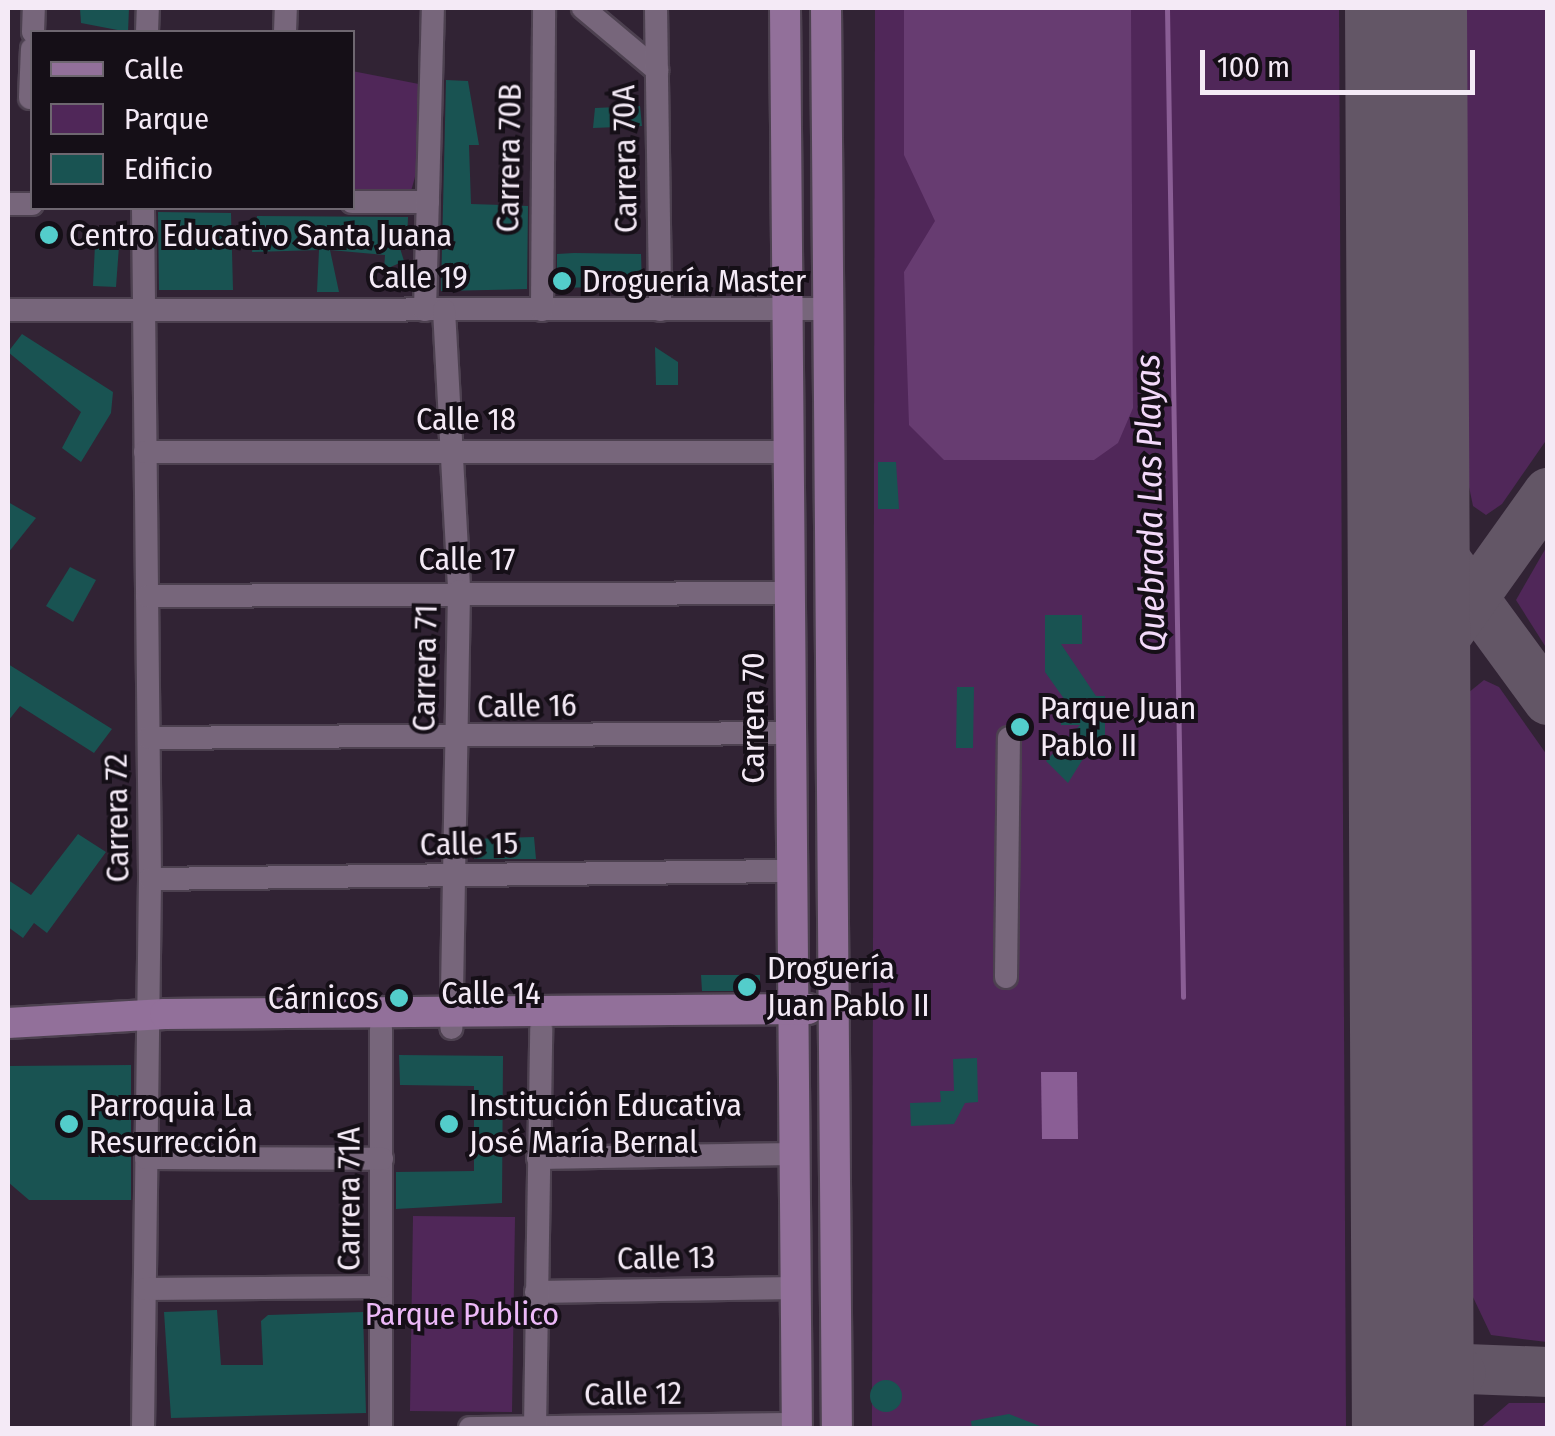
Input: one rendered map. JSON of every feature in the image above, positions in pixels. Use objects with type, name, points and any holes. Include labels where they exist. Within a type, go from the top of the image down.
[{"type":"main road","name":"Carrera 70","points":[[785,8],[788,871],[797,1426]]},
{"type":"main road","points":[[826,8],[837,1428]]},
{"type":"main road","name":"Calle 14","points":[[149,1020],[165,1030],[381,1029],[452,1020],[541,1028],[791,1018]]},
{"type":"main road","name":"Calle 14","points":[[8,1023],[836,1018]]},
{"type":"street","name":"Carrera 71","points":[[433,8],[428,202],[434,310],[456,451],[459,591],[452,1020]]},
{"type":"street","name":"Carrera 70B","points":[[542,310],[544,8]]},
{"type":"street","points":[[583,8],[656,70]]},
{"type":"street","name":"Carrera 70A","points":[[656,8],[660,310]]},
{"type":"street","points":[[24,98],[30,61]]},
{"type":"street","points":[[355,202],[428,202]]},
{"type":"street","name":"Carrera 72","points":[[142,210],[150,879],[143,1428]]},
{"type":"street","name":"Calle 19","points":[[8,310],[828,309]]},
{"type":"street","name":"Calle 18","points":[[145,452],[787,452]]},
{"type":"street","name":"Calle 17","points":[[147,596],[459,591],[787,593]]},
{"type":"street","name":"Calle 16","points":[[148,738],[456,740],[788,733]]},
{"type":"street","points":[[1006,977],[1009,738]]},
{"type":"street","name":"Calle 15","points":[[150,879],[788,871]]},
{"type":"street","points":[[535,1428],[541,1028]]},
{"type":"street","name":"Carrera 71A","points":[[381,1029],[382,1428]]},
{"type":"street","points":[[538,1158],[794,1154]]},
{"type":"street","points":[[146,1158],[382,1160]]},
{"type":"street","points":[[145,1289],[381,1287]]},
{"type":"street","name":"Calle 13","points":[[536,1292],[796,1288]]},
{"type":"street","name":"Calle 12","points":[[470,1428],[797,1426]]},
{"type":"green space","name":"Parque Juan Pablo II","points":[[875,8],[1339,8],[1346,1428],[872,1428]]},
{"type":"green space","points":[[1464,8],[1548,8],[1547,439],[1502,504],[1486,515],[1473,506],[1467,477]]},
{"type":"green space","points":[[355,72],[424,85],[425,141],[408,202],[355,202]]},
{"type":"green space","points":[[1547,546],[1547,649],[1516,600]]},
{"type":"green space","points":[[1484,680],[1499,687],[1547,755],[1547,1342],[1491,1335],[1472,1295],[1468,693]]},
{"type":"green space","name":"Parque Publico","points":[[413,1216],[515,1217],[512,1412],[410,1411]]},
{"type":"green space","points":[[1509,1403],[1547,1403],[1547,1428],[1480,1428]]},
{"type":"shaded area","points":[[904,8],[1131,8],[1133,408],[1118,443],[1094,460],[944,460],[909,425],[904,272],[935,221],[904,155]]},
{"type":"shaded area","points":[[1041,1072],[1077,1072],[1078,1139],[1042,1139]]},
{"type":"building","points":[[80,8],[129,8],[128,30],[81,23]]},
{"type":"building","points":[[446,80],[468,81],[479,145],[469,145],[471,204],[528,206],[527,289],[441,291]]},
{"type":"building","points":[[640,106],[642,126],[593,128],[595,108]]},
{"type":"building","points":[[158,212],[231,213],[233,290],[159,290]]},
{"type":"building","points":[[257,216],[408,217],[407,244],[399,245],[404,261],[384,270],[385,255],[330,250],[339,292],[317,292],[319,250],[252,252]]},
{"type":"building","points":[[95,245],[119,246],[116,287],[93,286]]},
{"type":"building","points":[[557,254],[641,254],[642,286],[557,288]]},
{"type":"building","points":[[22,334],[113,392],[111,413],[81,462],[62,448],[81,412],[8,352]]},
{"type":"building","points":[[655,347],[678,362],[678,385],[656,385]]},
{"type":"building","points":[[878,462],[896,462],[899,509],[878,509]]},
{"type":"building","points":[[8,502],[36,518],[8,553]]},
{"type":"building","points":[[70,567],[96,580],[73,622],[46,606]]},
{"type":"building","points":[[1045,615],[1082,615],[1082,644],[1061,644],[1096,696],[1105,696],[1105,738],[1096,738],[1068,783],[1046,761],[1080,725],[1061,725],[1061,710],[1072,710],[1045,672]]},
{"type":"building","points":[[8,664],[112,729],[94,753],[20,706],[8,721]]},
{"type":"building","points":[[957,687],[974,687],[973,748],[956,748]]},
{"type":"building","points":[[78,834],[106,852],[47,933],[34,923],[23,938],[8,927],[8,880],[31,895]]},
{"type":"building","points":[[534,837],[536,859],[474,859],[473,839]]},
{"type":"building","points":[[701,975],[760,975],[760,991],[702,991]]},
{"type":"building","points":[[399,1055],[503,1056],[502,1203],[396,1209],[396,1172],[474,1171],[474,1086],[400,1085]]},
{"type":"building","points":[[977,1058],[978,1102],[965,1103],[954,1124],[911,1126],[910,1103],[941,1102],[940,1091],[954,1091],[953,1059]]},
{"type":"building","name":"Parroquia La Resurrección","points":[[131,1065],[131,1200],[29,1200],[8,1182],[8,1066]]},
{"type":"building","points":[[217,1310],[221,1365],[263,1365],[261,1321],[268,1315],[363,1312],[366,1413],[171,1418],[164,1312]]},
{"type":"building","points":[[886,1380],[898,1384],[902,1396],[898,1408],[886,1412],[874,1408],[870,1396],[874,1384]]},
{"type":"building","points":[[1009,1414],[1045,1428],[972,1428],[971,1421]]},
{"type":"waterway","name":"Quebrada Las Playas","points":[[1167,8],[1183,997]]},
{"type":"taxiway","points":[[1408,486],[1420,525],[1548,700]]},
{"type":"taxiway","points":[[1409,702],[1424,667],[1548,493]]},
{"type":"taxiway","points":[[1412,1314],[1418,1345],[1440,1368],[1548,1372]]},
{"type":"taxiway","points":[[1413,1421],[1422,1394],[1461,1373]]},
{"type":"runway","points":[[1406,8],[1413,1428]]},
{"type":"place","name":"Centro Educativo Santa Juana","points":[[49,235]]},
{"type":"place","name":"Droguería Master","points":[[562,281]]},
{"type":"place","name":"Parque Juan Pablo II","points":[[1020,727]]},
{"type":"place","name":"Droguería Juan Pablo II","points":[[747,987]]},
{"type":"place","name":"Cárnicos","points":[[399,998]]},
{"type":"place","name":"Parroquia La Resurrección","points":[[69,1124]]},
{"type":"place","name":"Institución Educativa José María Bernal","points":[[449,1124]]}]
